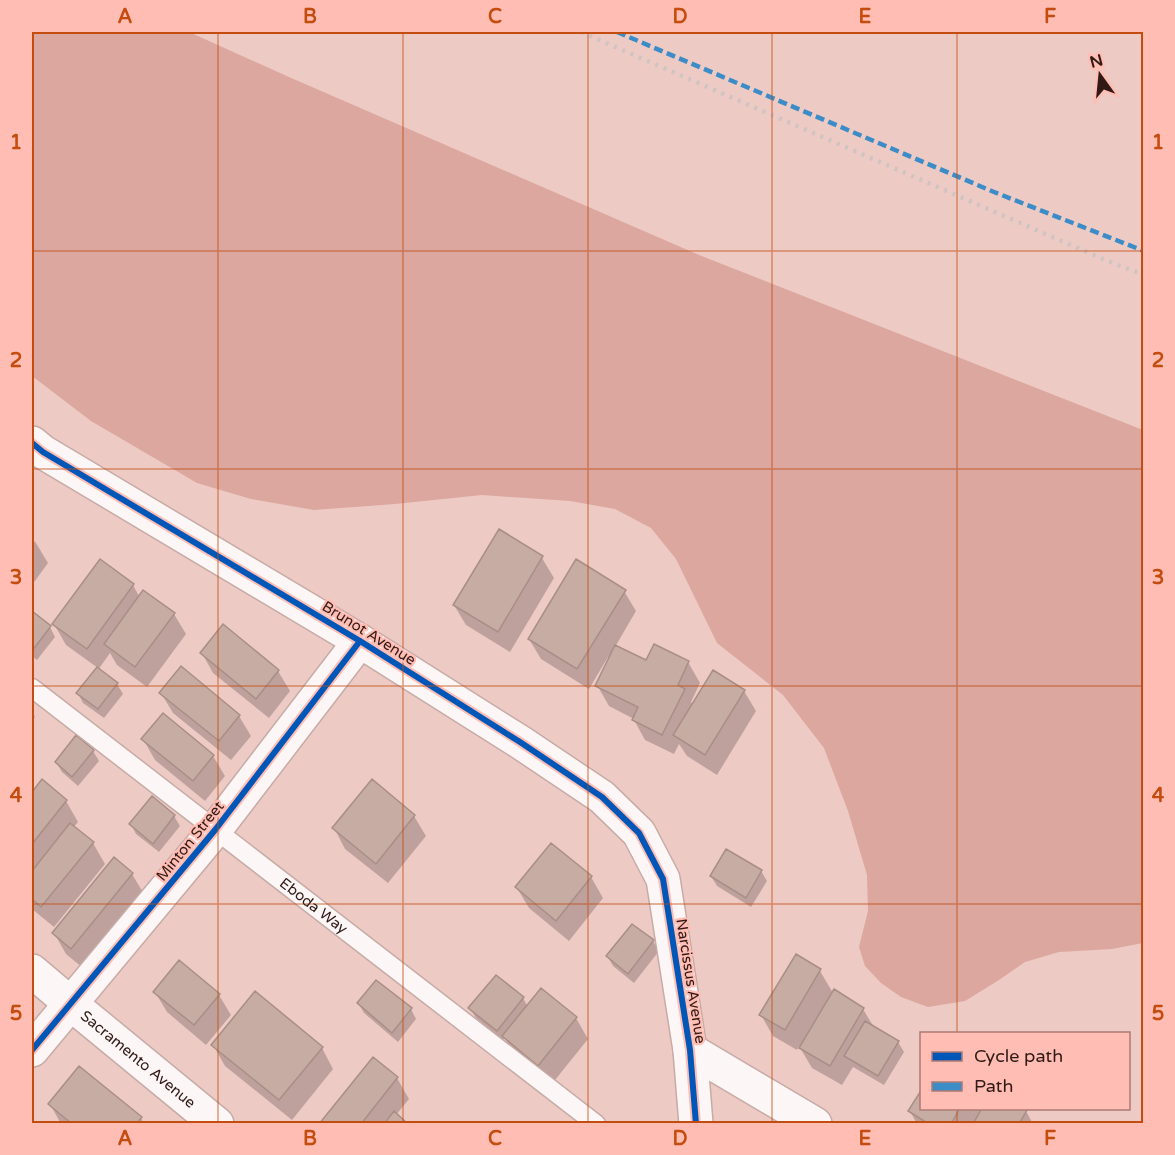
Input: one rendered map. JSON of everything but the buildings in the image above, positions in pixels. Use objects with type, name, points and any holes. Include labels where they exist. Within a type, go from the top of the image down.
[{"type":"street","name":"Brunot Avenue","points":[[32,443],[43,452],[360,641],[602,797],[639,833],[663,879]]},
{"type":"street","name":"Minton Street","points":[[32,1050],[215,830],[360,641]]},
{"type":"street","name":"Narcissus Avenue","points":[[663,879],[690,1050],[696,1124]]},
{"type":"street","name":"Sacramento Avenue","points":[[32,971],[70,1005],[217,1124]]},
{"type":"street","points":[[690,1050],[815,1124]]},
{"type":"lane","name":"Eboda Way","points":[[32,688],[596,1124]]},
{"type":"shaded area","points":[[32,32],[189,32],[699,255],[1143,430],[1143,943],[1112,949],[1059,952],[1025,962],[965,1001],[928,1007],[901,997],[881,983],[865,966],[859,947],[868,911],[867,875],[848,811],[824,748],[783,695],[717,643],[676,559],[651,528],[615,509],[570,501],[482,495],[314,510],[251,499],[197,483],[91,421],[32,376]]},
{"type":"railway","points":[[581,32],[1144,275]]},
{"type":"marked path","points":[[617,32],[994,192],[1144,251]]},
{"type":"cycle path","points":[[32,443],[43,452],[360,641],[520,742],[602,797],[639,833],[663,879],[690,1050],[696,1124]]},
{"type":"cycle path","points":[[32,1050],[215,830],[360,641]]}]
